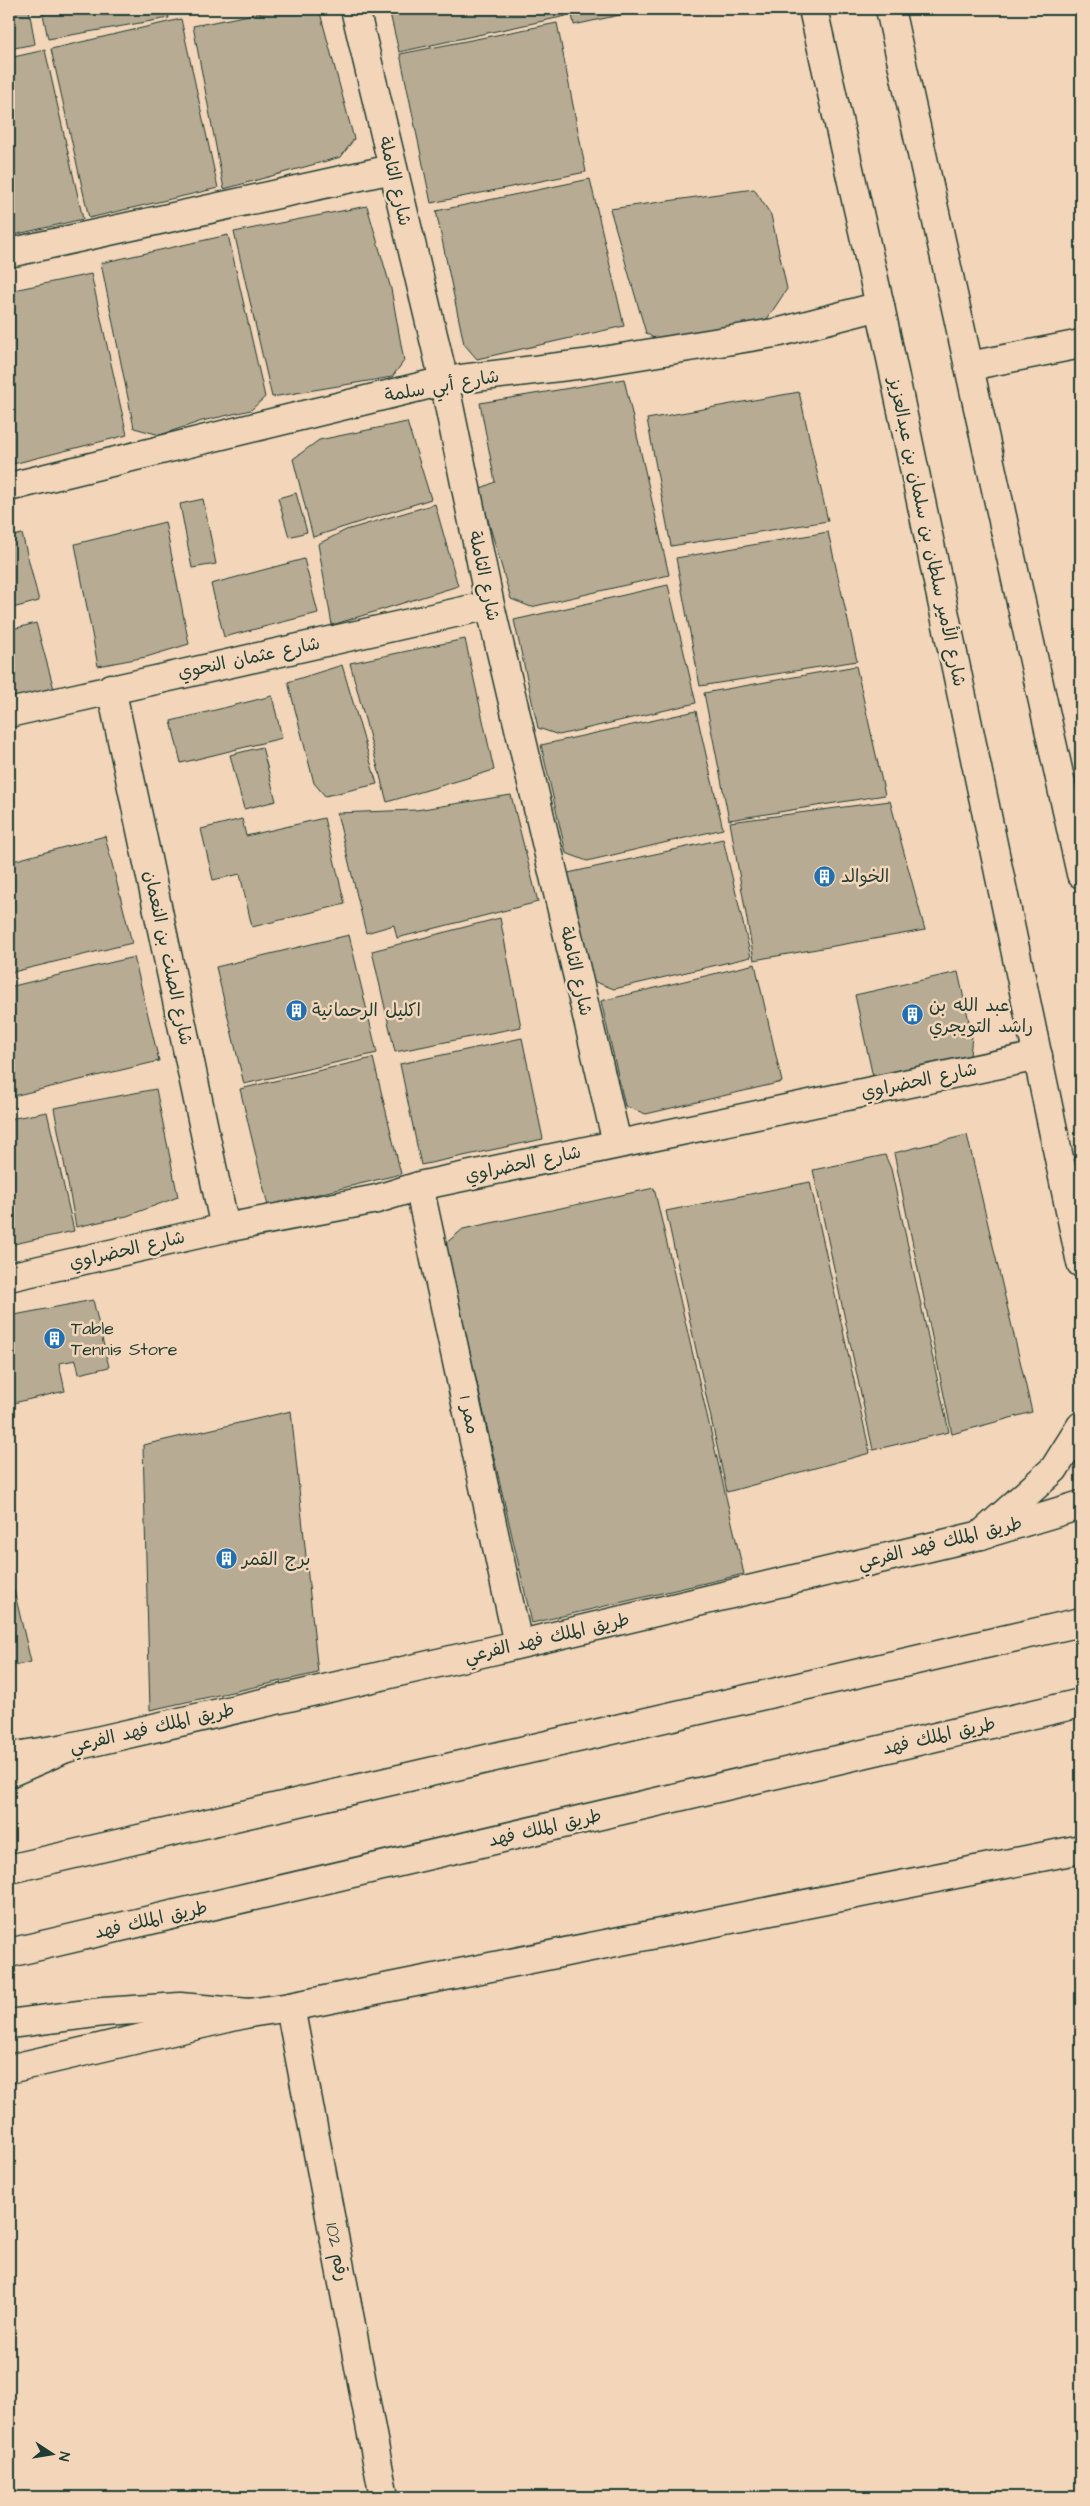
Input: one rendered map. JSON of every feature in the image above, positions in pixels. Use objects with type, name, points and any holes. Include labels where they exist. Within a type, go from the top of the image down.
[{"type":"main road","name":"شارع الثاملة","points":[[354,9],[444,381],[490,605],[617,1143]]},
{"type":"main road","name":"شارع الأمير سلطان بن سلمان بن عبدالعزيز","points":[[814,9],[880,306],[1081,1263]]},
{"type":"main road","points":[[890,9],[1081,874]]},
{"type":"main road","points":[[9,253],[392,169]]},
{"type":"main road","name":"شارع أبي سلمة","points":[[9,487],[444,381],[584,364],[780,332],[880,306]]},
{"type":"main road","points":[[969,366],[1081,344]]},
{"type":"main road","name":"شارع عثمان النحوي","points":[[9,713],[111,688],[490,605]]},
{"type":"main road","name":"شارع الصلت بن النعمان","points":[[111,688],[225,1228]]},
{"type":"main road","name":"شارع الحضراوي","points":[[9,1277],[225,1228],[377,1199],[419,1186],[617,1143],[1038,1056]]},
{"type":"main road","name":"ممر 1","points":[[419,1186],[518,1644]]},
{"type":"main road","points":[[981,1535],[1054,1469],[1081,1426]]},
{"type":"main road","name":"طريق الملك فهد الفرعي","points":[[9,1757],[66,1748],[518,1644],[981,1535],[1081,1505]]},
{"type":"main road","points":[[9,1869],[1081,1622]]},
{"type":"main road","name":"طريق الملك فهد","points":[[9,1953],[1081,1703]]},
{"type":"main road","points":[[9,1773],[66,1748]]},
{"type":"main road","points":[[9,2069],[249,2013],[290,2007],[1081,1850]]},
{"type":"main road","name":"رقم 102","points":[[290,2007],[384,2497]]},
{"type":"main road","points":[[9,2024],[103,2012],[180,2008],[249,2013]]},
{"type":"building","points":[[9,9],[29,9],[35,44],[9,49]]},
{"type":"building","points":[[42,9],[167,9],[169,18],[48,39]]},
{"type":"building","points":[[182,9],[249,9],[183,13]]},
{"type":"building","points":[[280,9],[319,9],[354,139],[341,157],[224,189],[193,26]]},
{"type":"building","points":[[389,9],[564,9],[566,16],[399,52]]},
{"type":"building","points":[[571,9],[647,9],[574,25]]},
{"type":"building","points":[[181,19],[218,188],[89,218],[51,49]]},
{"type":"building","points":[[557,23],[586,172],[431,203],[400,54]]},
{"type":"building","points":[[45,50],[83,219],[9,236],[9,58]]},
{"type":"building","points":[[590,179],[624,326],[477,359],[464,344],[436,211]]},
{"type":"building","points":[[754,189],[771,215],[787,289],[767,319],[708,336],[661,343],[646,333],[610,209]]},
{"type":"building","points":[[367,206],[391,289],[404,361],[392,377],[272,397],[234,232]]},
{"type":"building","points":[[228,235],[265,397],[251,410],[202,421],[160,435],[134,428],[101,263]]},
{"type":"building","points":[[91,274],[127,435],[9,465],[9,291]]},
{"type":"building","points":[[624,379],[669,575],[531,607],[511,599],[479,489],[495,482],[480,403]]},
{"type":"building","points":[[799,392],[828,521],[671,546],[647,419]]},
{"type":"building","points":[[407,422],[431,499],[313,537],[293,459],[319,440]]},
{"type":"building","points":[[296,493],[307,532],[289,537],[278,498]]},
{"type":"building","points":[[203,499],[216,564],[192,568],[180,504]]},
{"type":"building","points":[[435,504],[458,586],[332,625],[318,544],[346,530]]},
{"type":"building","points":[[165,522],[189,644],[146,657],[98,666],[75,544]]},
{"type":"building","points":[[828,532],[857,661],[700,686],[676,558]]},
{"type":"building","points":[[22,534],[39,601],[9,609],[9,537]]},
{"type":"building","points":[[304,559],[318,613],[224,637],[211,584]]},
{"type":"building","points":[[668,585],[696,703],[559,735],[538,728],[514,620]]},
{"type":"building","points":[[36,623],[54,689],[9,700],[9,630]]},
{"type":"building","points":[[465,639],[494,770],[387,802],[350,663]]},
{"type":"building","points":[[342,665],[377,784],[325,796],[314,783],[288,682]]},
{"type":"building","points":[[856,666],[885,795],[729,820],[704,693]]},
{"type":"building","points":[[272,696],[282,738],[181,763],[171,721]]},
{"type":"building","points":[[696,711],[723,829],[587,861],[566,853],[541,745]]},
{"type":"building","points":[[262,747],[276,801],[244,809],[230,755]]},
{"type":"building","points":[[511,795],[538,902],[397,938],[394,925],[366,933],[337,813],[416,810]]},
{"type":"building","name":"الخوالد","points":[[890,801],[925,930],[754,960],[730,822]]},
{"type":"building","points":[[324,818],[345,904],[252,927],[240,874],[213,880],[201,829],[242,819],[246,836]]},
{"type":"building","points":[[105,836],[132,943],[9,973],[9,862]]},
{"type":"building","points":[[723,839],[751,957],[614,989],[593,981],[568,873]]},
{"type":"building","points":[[500,918],[521,1027],[395,1052],[372,951]]},
{"type":"building","name":"اكليل الرحمانية","points":[[349,935],[377,1053],[244,1084],[216,967]]},
{"type":"building","points":[[134,957],[159,1061],[9,1097],[9,987]]},
{"type":"building","points":[[755,964],[782,1082],[646,1114],[625,1106],[601,1001]]},
{"type":"building","name":"عبد الله بن راشد التويجري","points":[[958,972],[972,1035],[970,1056],[873,1077],[855,995]]},
{"type":"building","points":[[522,1038],[543,1139],[421,1165],[400,1064]]},
{"type":"building","points":[[373,1058],[401,1174],[268,1206],[240,1089]]},
{"type":"building","points":[[156,1089],[178,1197],[127,1216],[76,1227],[54,1108]]},
{"type":"building","points":[[47,1112],[74,1231],[9,1245],[9,1119]]},
{"type":"building","points":[[967,1135],[1032,1412],[952,1434],[894,1153]]},
{"type":"building","points":[[885,1155],[891,1169],[949,1432],[873,1450],[813,1170]]},
{"type":"building","points":[[810,1182],[870,1453],[727,1492],[666,1211]]},
{"type":"building","points":[[654,1188],[744,1574],[532,1623],[445,1244],[463,1229]]},
{"type":"building","name":"Table Tennis Store","points":[[93,1300],[109,1367],[79,1374],[76,1360],[59,1363],[65,1391],[9,1404],[9,1316]]},
{"type":"building","name":"برج القمر","points":[[291,1411],[318,1673],[150,1710],[143,1445]]},
{"type":"building","points":[[9,1569],[31,1662],[9,1667]]},
{"type":"place","name":"الخوالد","points":[[825,876]]},
{"type":"place","name":"اكليل الرحمانية","points":[[296,1010]]},
{"type":"place","name":"عبد الله بن راشد التويجري","points":[[913,1015]]},
{"type":"place","name":"Table Tennis Store","points":[[55,1338]]},
{"type":"place","name":"برج القمر","points":[[226,1559]]}]
